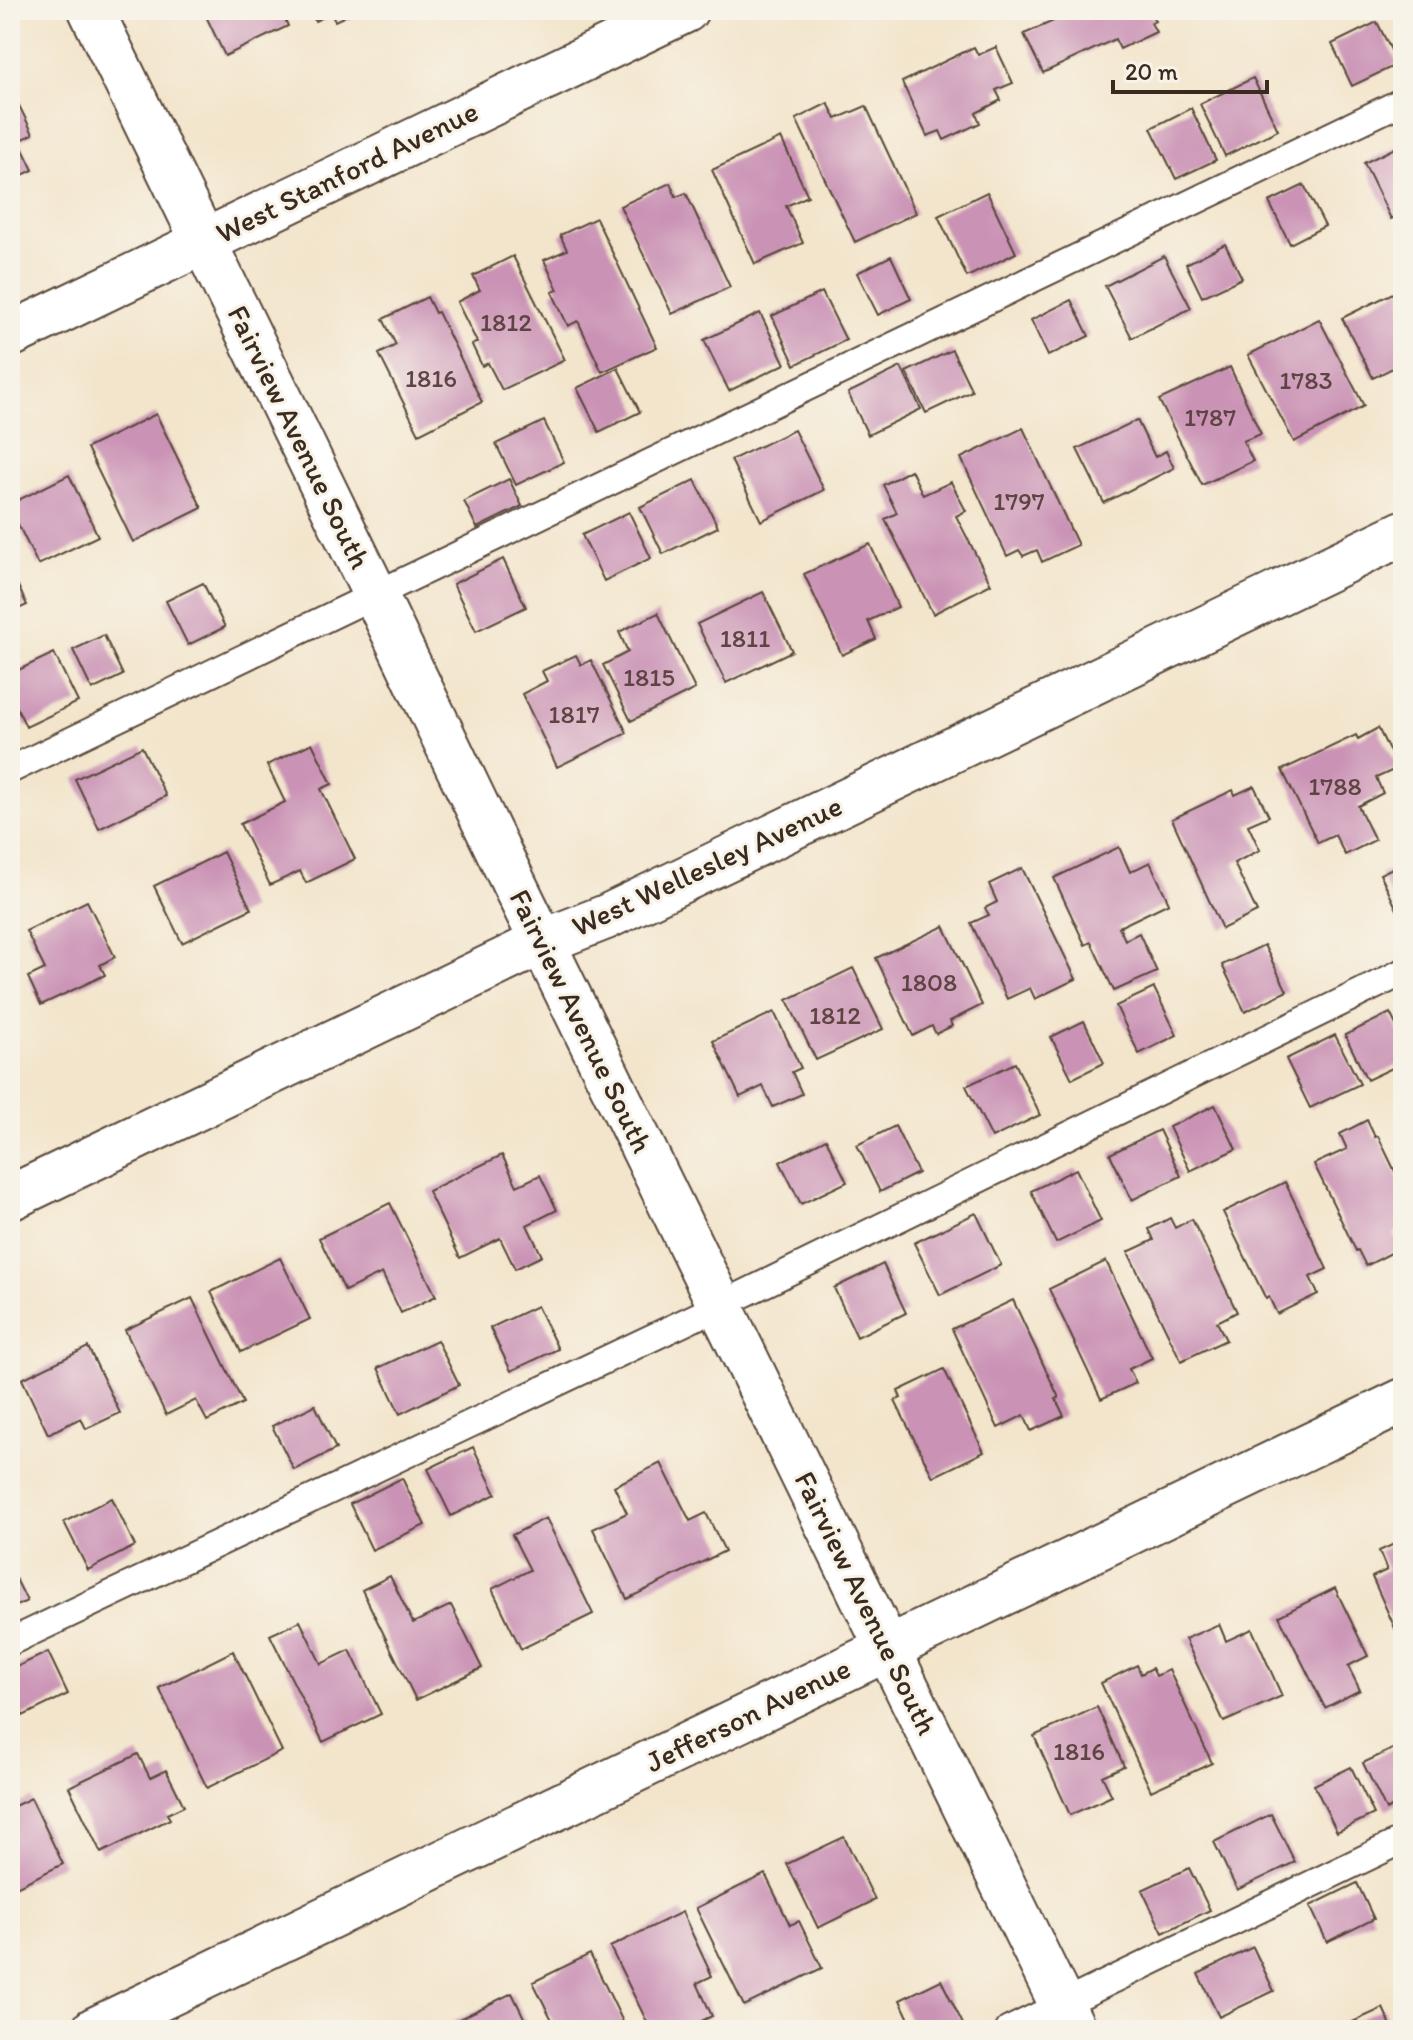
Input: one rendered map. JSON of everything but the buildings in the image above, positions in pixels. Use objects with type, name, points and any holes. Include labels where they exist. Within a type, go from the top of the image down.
[{"type":"street","name":"Fairview Avenue South","points":[[91,10],[542,942],[1068,2017]]},
{"type":"street","name":"West Stanford Avenue","points":[[10,335],[686,10]]},
{"type":"street","name":"West Wellesley Avenue","points":[[10,1198],[542,942],[606,917],[1403,533]]},
{"type":"street","name":"Jefferson Avenue","points":[[94,2030],[1403,1401]]},
{"type":"lane","points":[[10,770],[1403,101]]},
{"type":"lane","points":[[10,1642],[721,1305],[1403,972]]},
{"type":"lane","points":[[1009,2030],[1068,2017],[1403,1840]]}]
